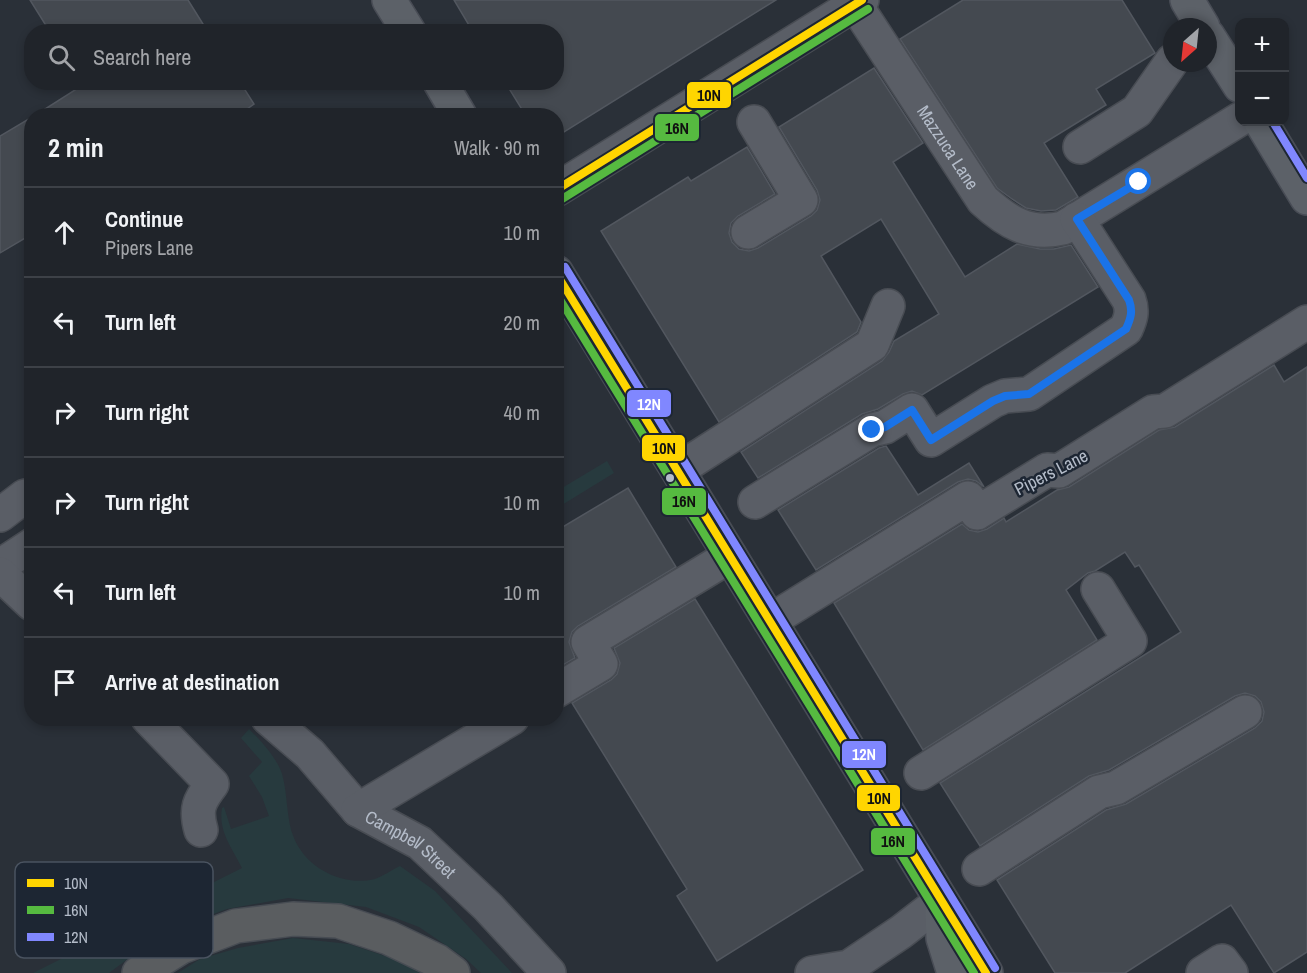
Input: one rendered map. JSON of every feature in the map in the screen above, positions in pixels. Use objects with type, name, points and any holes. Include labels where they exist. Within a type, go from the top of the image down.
[{"type":"highway","points":[[213,935],[236,926],[293,919],[338,921],[389,938],[437,961],[453,973]]},
{"type":"highway","points":[[139,973],[163,958]]},
{"type":"main road","points":[[389,0],[404,24]]},
{"type":"main road","points":[[1187,0],[1198,18]]},
{"type":"main road","points":[[1217,51],[1235,80]]},
{"type":"main road","points":[[445,90],[455,108]]},
{"type":"main road","points":[[1263,126],[1307,198]]},
{"type":"main road","points":[[564,286],[986,973]]},
{"type":"main road","points":[[941,901],[943,938],[954,973]]},
{"type":"street","points":[[564,185],[858,2]]},
{"type":"street","name":"Mazzuca Lane","points":[[858,2],[983,200],[1013,223],[1035,231],[1048,232],[1063,228],[1077,219]]},
{"type":"street","points":[[1080,147],[1137,111],[1164,72]]},
{"type":"street","points":[[755,502],[872,430],[885,427],[912,410],[931,440],[993,401],[1005,396],[1029,394],[1126,329],[1131,318],[1132,308],[1129,300],[1077,219],[1235,121]]},
{"type":"street","points":[[748,232],[801,201],[753,122]]},
{"type":"street","points":[[678,470],[872,345],[888,306]]},
{"type":"street","name":"Pipers Lane","points":[[770,621],[968,498],[977,513],[1047,470],[1059,471],[1153,412],[1165,411],[1307,322]]},
{"type":"street","points":[[0,515],[24,497]]},
{"type":"street","points":[[0,566],[24,550]]},
{"type":"street","points":[[564,686],[601,664],[588,642],[730,556]]},
{"type":"street","points":[[0,574],[24,596]]},
{"type":"street","points":[[921,773],[1130,641],[1098,589]]},
{"type":"street","points":[[979,869],[1100,792],[1125,783],[1245,712]]},
{"type":"street","points":[[156,726],[212,784],[203,795],[197,814],[201,830]]},
{"type":"street","name":"Campbell Street","points":[[277,726],[310,754],[358,810],[420,843],[488,907],[549,973]]},
{"type":"street","points":[[358,810],[499,726]]},
{"type":"street","points":[[812,973],[849,967],[901,932],[941,901]]},
{"type":"street","points":[[1203,973],[1222,961],[1231,973]]},
{"type":"green space","points":[[607,461],[614,473],[564,504],[564,487]]},
{"type":"green space","points":[[249,729],[268,750],[280,768],[291,831],[300,849],[316,866],[338,877],[363,881],[375,879],[400,866],[435,891],[512,973],[481,973],[466,959],[419,927],[366,907],[288,898],[227,909],[213,914],[213,883],[242,868],[224,832],[222,808],[224,807],[231,829],[269,816],[262,797],[249,776],[262,762],[241,738]]},
{"type":"green space","points":[[293,938],[349,944],[400,961],[420,973],[178,973],[200,959],[213,958],[213,955],[238,948]]},
{"type":"green space","points":[[63,958],[129,958],[109,973],[33,973]]},
{"type":"building","points":[[30,0],[188,0],[203,24],[45,24]]},
{"type":"building","points":[[454,0],[776,0],[564,132],[564,108],[521,108],[510,90],[564,90],[564,24],[468,24]]},
{"type":"building","points":[[963,0],[1122,0],[1155,53],[1096,89],[1106,105],[1044,143],[1078,197],[1056,210],[1041,211],[1026,208],[997,188],[900,39]]},
{"type":"building","points":[[874,68],[923,143],[893,162],[965,277],[1017,244],[1040,249],[1071,245],[1098,287],[922,395],[912,391],[878,409],[862,414],[758,478],[741,452],[882,361],[894,341],[939,314],[881,219],[821,256],[861,322],[857,332],[719,422],[601,231],[688,177],[691,181],[747,147],[775,194],[738,216],[731,223],[729,233],[732,242],[739,249],[749,251],[758,248],[811,216],[817,210],[820,200],[817,190],[779,127]]},
{"type":"building","points":[[75,90],[245,90],[254,104],[248,108],[47,108]]},
{"type":"building","points":[[24,122],[24,239],[0,253],[0,136]]},
{"type":"building","points":[[1274,365],[1284,382],[1307,367],[1307,952],[1274,973],[1231,905],[1125,973],[1055,973],[997,880],[1106,810],[1126,804],[1255,728],[1262,721],[1264,712],[1261,702],[1255,696],[1245,693],[1235,696],[1109,770],[1089,776],[980,846],[940,783],[1181,632],[1139,565],[1135,567],[1125,552],[1088,573],[1066,590],[1097,640],[923,750],[834,603],[962,524],[969,530],[978,532],[1004,518],[1006,522],[1057,490],[1069,487],[1159,430],[1175,427]]},
{"type":"building","points":[[886,446],[918,495],[969,463],[984,487],[968,479],[958,482],[816,570],[778,510],[879,448]]},
{"type":"building","points":[[628,488],[676,567],[578,626],[572,632],[569,642],[575,658],[564,664],[564,526]]},
{"type":"building","points":[[695,599],[863,870],[717,961],[677,896],[687,889],[572,703],[617,674],[620,663],[614,648]]},
{"type":"transit line","name":"10N","points":[[564,185],[862,0]]},
{"type":"transit line","name":"16N","points":[[564,198],[868,9]]},
{"type":"transit line","name":"12N","points":[[1275,126],[1307,178]]},
{"type":"transit line","name":"12N","points":[[565,267],[995,968]]},
{"type":"transit line","name":"10N","points":[[564,286],[986,973]]},
{"type":"transit line","name":"16N","points":[[564,306],[974,973]]},
{"type":"route","points":[[872,430],[885,427],[912,410],[931,440],[993,401],[1005,396],[1029,394],[1126,329],[1131,318],[1132,308],[1129,300],[1077,219],[1139,182]]}]
